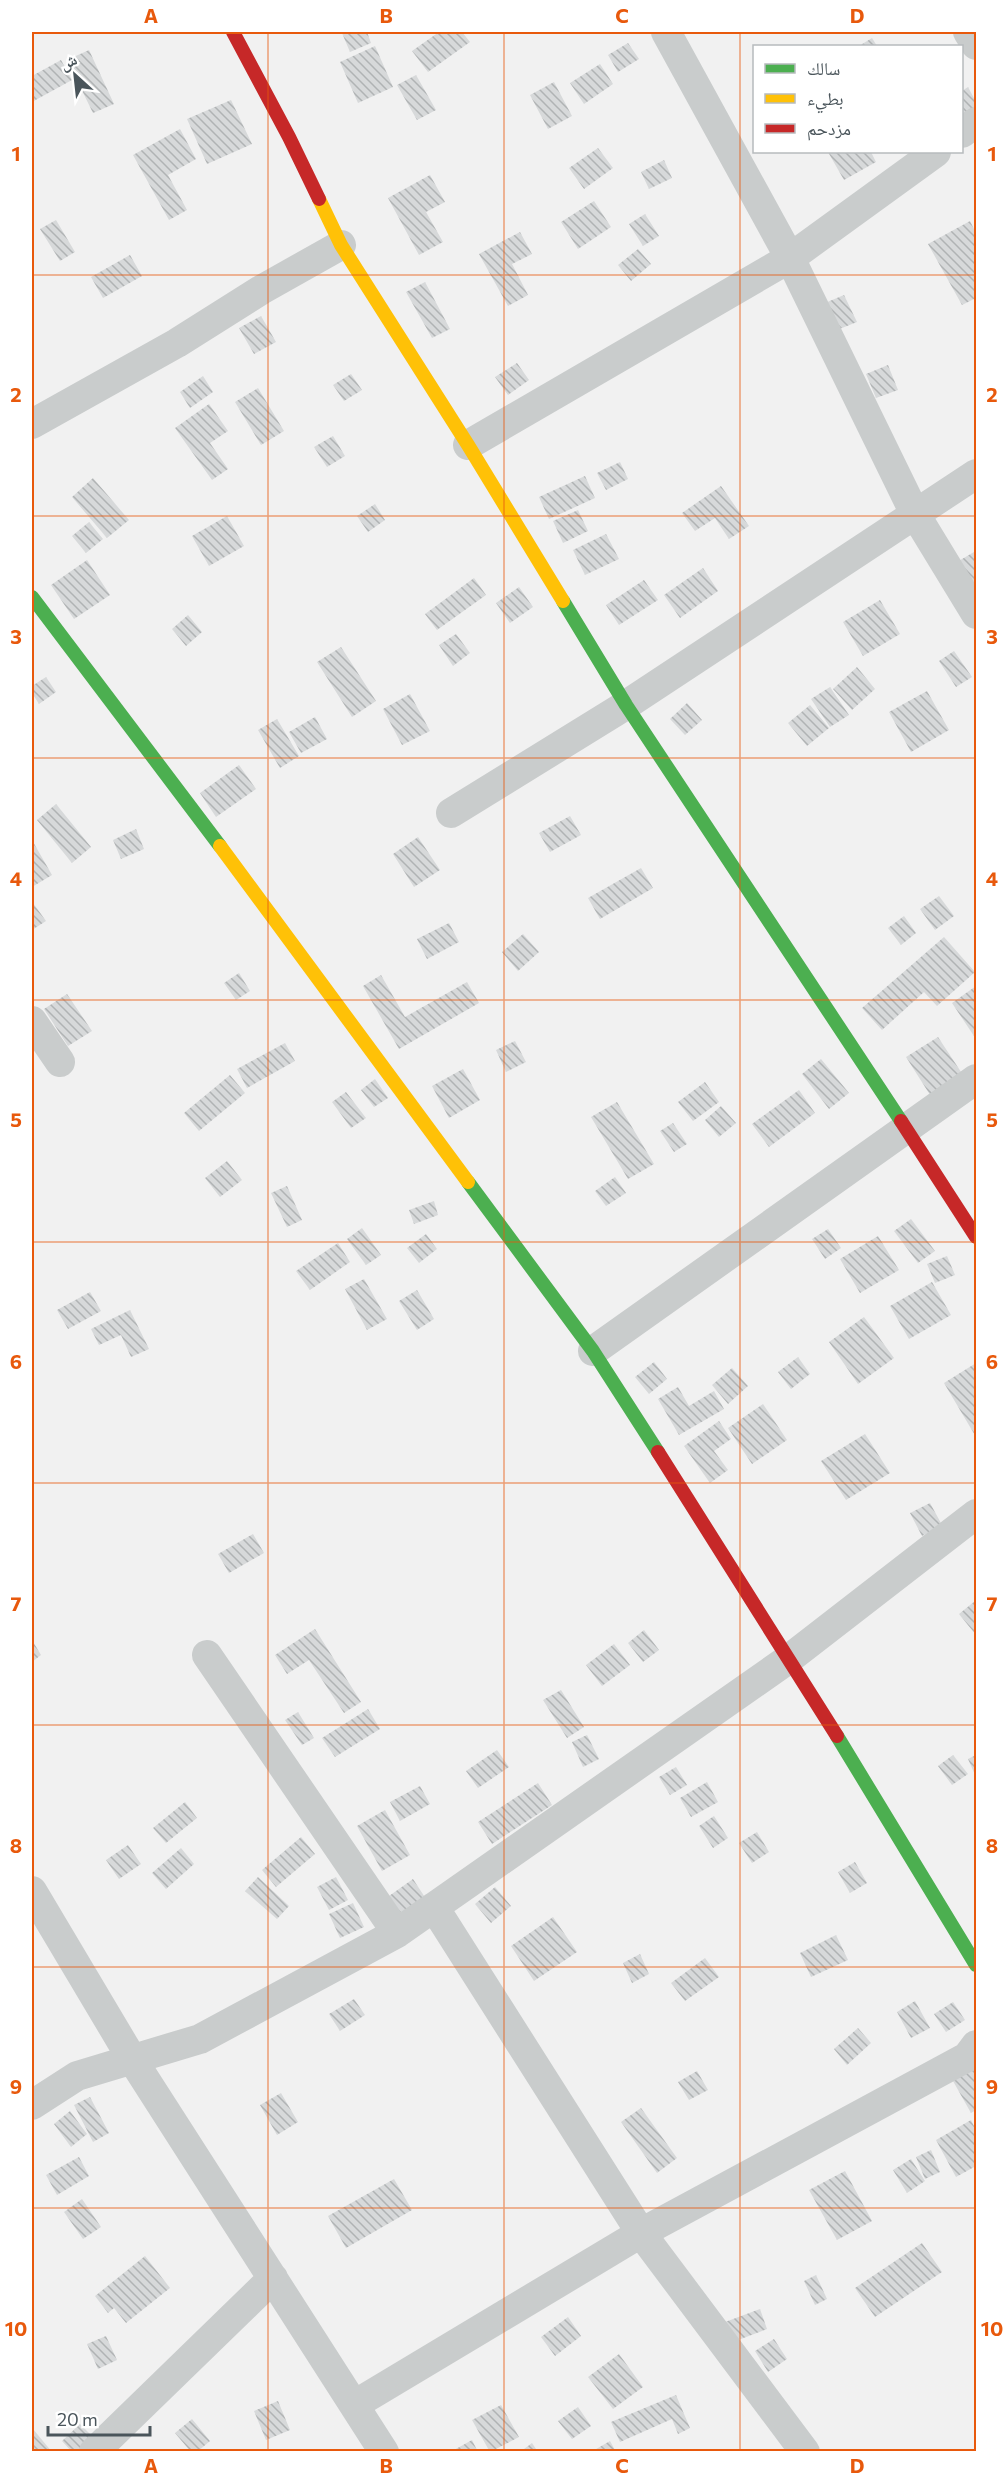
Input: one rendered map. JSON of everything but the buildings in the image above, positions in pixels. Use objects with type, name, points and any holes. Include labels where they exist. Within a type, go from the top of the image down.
[{"type":"street","points":[[232,32],[290,137],[341,245],[468,445],[626,705],[790,951],[976,1237]]},
{"type":"street","points":[[666,32],[790,258],[915,514],[976,614]]},
{"type":"street","points":[[968,32],[976,45]]},
{"type":"street","points":[[963,132],[976,122]]},
{"type":"street","points":[[468,445],[790,258],[935,153]]},
{"type":"street","points":[[32,424],[177,343],[261,290],[341,245]]},
{"type":"street","points":[[452,813],[626,705],[976,474]]},
{"type":"street","points":[[32,597],[594,1351],[790,1658],[976,1965]]},
{"type":"street","points":[[32,1021],[60,1062]]},
{"type":"street","points":[[594,1351],[976,1079]]},
{"type":"street","points":[[32,2105],[77,2076],[200,2039],[397,1933],[790,1658],[976,1514]]},
{"type":"street","points":[[207,1655],[397,1933]]},
{"type":"street","points":[[32,1892],[132,2060],[384,2451]]},
{"type":"street","points":[[434,1907],[641,2233],[805,2451]]},
{"type":"street","points":[[354,2405],[641,2233],[967,2057],[976,2045]]},
{"type":"street","points":[[94,2451],[273,2278]]},
{"type":"traffic: fast","points":[[32,597],[220,846]]},
{"type":"traffic: fast","points":[[563,601],[626,705],[901,1121]]},
{"type":"traffic: fast","points":[[468,1182],[593,1351],[658,1452]]},
{"type":"traffic: fast","points":[[837,1736],[976,1965]]},
{"type":"traffic: slow","points":[[319,199],[341,245],[468,445],[563,601]]},
{"type":"traffic: slow","points":[[220,846],[468,1182]]},
{"type":"traffic: jam","points":[[233,32],[319,199]]},
{"type":"traffic: jam","points":[[901,1121],[976,1237]]},
{"type":"traffic: jam","points":[[658,1452],[837,1736]]}]
